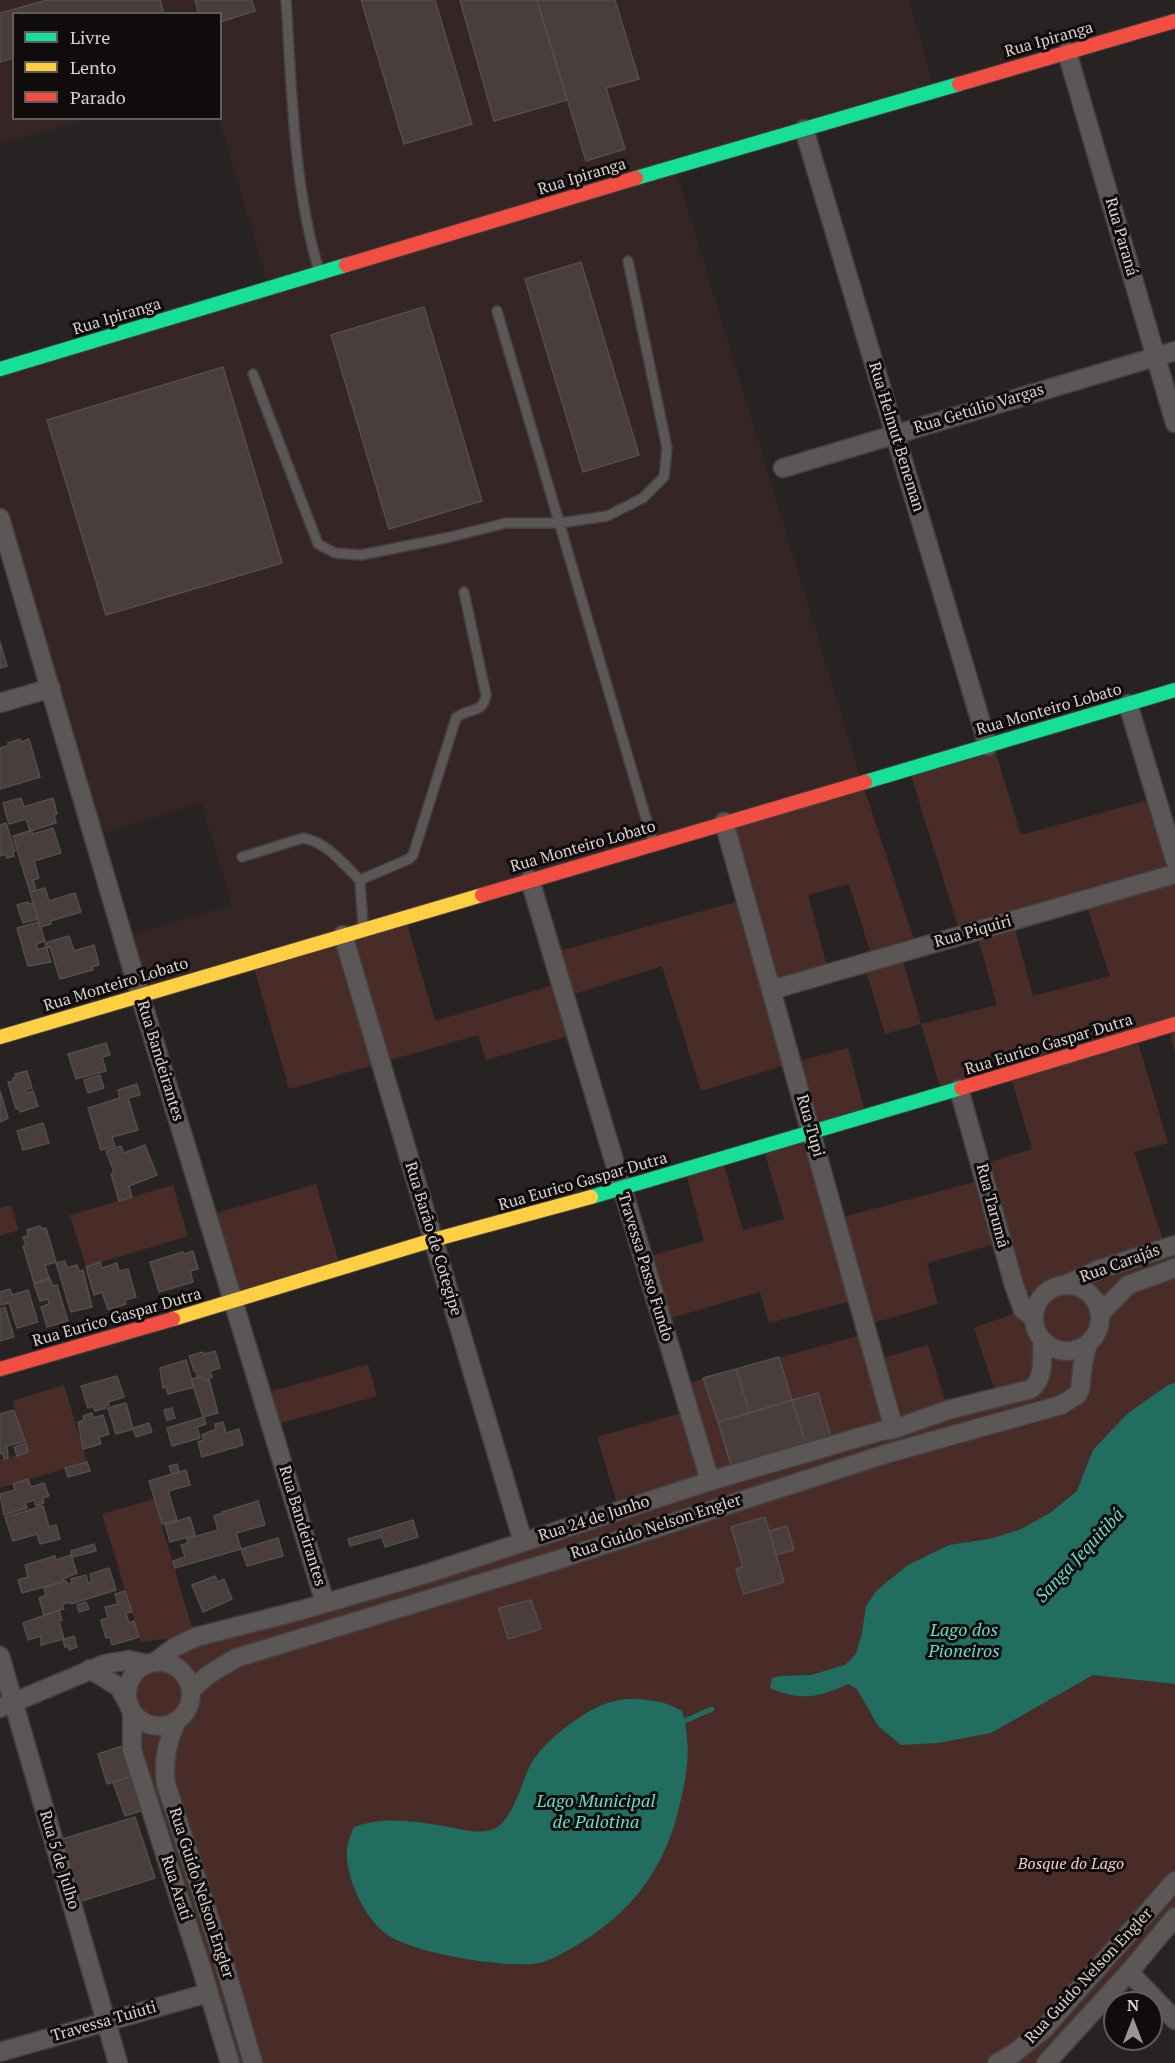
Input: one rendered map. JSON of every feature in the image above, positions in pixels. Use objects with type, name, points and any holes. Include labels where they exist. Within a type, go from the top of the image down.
[{"type":"street","name":"Rua Ipiranga","points":[[0,369],[804,129],[1175,21]]},
{"type":"street","name":"Rua Paraná","points":[[1068,52],[1175,423]]},
{"type":"street","name":"Rua Helmut Beneman","points":[[804,129],[988,746]]},
{"type":"street","name":"Rua Getúlio Vargas","points":[[783,468],[1175,351]]},
{"type":"street","name":"Rua Bandeirantes","points":[[0,518],[140,994],[326,1603]]},
{"type":"street","points":[[0,704],[51,688]]},
{"type":"street","name":"Rua Monteiro Lobato","points":[[0,1037],[1175,690]]},
{"type":"street","points":[[1128,704],[1175,860]]},
{"type":"street","name":"Rua Tupi","points":[[724,822],[894,1429]]},
{"type":"street","name":"Rua Piquiri","points":[[771,990],[1175,874]]},
{"type":"street","name":"Travessa Passo Fundo","points":[[530,880],[710,1480]]},
{"type":"street","name":"Rua Barão de Cotegipe","points":[[343,935],[523,1542]]},
{"type":"street","name":"Rua Eurico Gaspar Dutra","points":[[0,1369],[433,1240],[621,1189],[1175,1024]]},
{"type":"street","name":"Rua Tarumã","points":[[959,1089],[1014,1285],[1023,1310],[1034,1317]]},
{"type":"street","name":"Rua Carajás","points":[[1065,1285],[1100,1269],[1175,1245]]},
{"type":"street","points":[[1100,1314],[1128,1285],[1175,1268]]},
{"type":"street","points":[[1014,1285],[1028,1293],[1047,1291],[1065,1285],[1075,1286],[1092,1296],[1100,1314],[1099,1325],[1095,1335],[1081,1348],[1065,1351],[1049,1346],[1037,1333],[1034,1317],[1036,1306],[1047,1291]]},
{"type":"street","name":"Rua 24 de Junho","points":[[151,1663],[175,1647],[196,1637],[326,1603],[523,1542],[710,1480],[894,1429],[948,1410],[1031,1389],[1040,1377],[1042,1341]]},
{"type":"street","name":"Rua Guido Nelson Engler","points":[[192,1690],[208,1674],[236,1658],[554,1561],[889,1453],[1061,1405],[1077,1395],[1080,1390],[1088,1343]]},
{"type":"street","name":"Rua 5 de Julho","points":[[0,1656],[7,1705],[118,2063]]},
{"type":"street","points":[[7,1705],[90,1669],[129,1660],[172,1664],[179,1669],[190,1682],[192,1690],[188,1709],[176,1722],[167,1726],[147,1724],[130,1708],[119,1687],[90,1669]]},
{"type":"street","points":[[130,1708],[128,1684],[139,1669],[151,1663]]},
{"type":"street","name":"Rua Arati","points":[[130,1708],[132,1750],[230,2063]]},
{"type":"street","name":"Rua Guido Nelson Engler","points":[[176,1722],[165,1758],[166,1784],[224,1963],[253,2063]]},
{"type":"street","name":"Rua Guido Nelson Engler","points":[[997,2063],[1013,2054],[1043,2030],[1175,1881]]},
{"type":"street","points":[[1046,2063],[1129,1972],[1175,1917]]},
{"type":"street","points":[[1129,1972],[1175,2020]]},
{"type":"street","name":"Travessa Tuiuti","points":[[0,2052],[208,1993]]},
{"type":"lane","points":[[286,0],[298,169],[311,243],[320,273]]},
{"type":"lane","points":[[253,374],[318,544],[335,553],[361,555],[506,523],[560,523],[607,516],[643,498],[664,477],[667,448],[628,261]]},
{"type":"lane","points":[[497,311],[654,844]]},
{"type":"lane","points":[[360,880],[409,859],[413,855],[456,718],[461,713],[480,708],[485,703],[486,695],[464,592]]},
{"type":"lane","points":[[242,857],[303,838],[314,840],[327,848],[360,880],[363,929]]},
{"type":"shaded area","points":[[0,0],[909,0],[935,91],[675,167],[862,782],[140,995],[123,937],[232,905],[201,803],[94,836],[0,518],[0,369],[269,288],[219,120],[222,120],[222,12],[12,12],[12,120],[86,120],[0,144]]},
{"type":"green space","name":"Bosque do Lago","points":[[993,744],[1021,835],[1156,798],[1175,830],[1175,1053],[1168,1027],[1136,1036],[1168,1143],[1134,1152],[1165,1246],[1175,1245],[1175,1917],[1110,1991],[1103,1991],[1103,1998],[1046,2063],[230,2063],[165,1854],[128,1695],[134,1678],[145,1667],[177,1652],[619,1510],[597,1437],[689,1411],[681,1385],[868,1333],[876,1360],[928,1345],[948,1410],[997,1396],[974,1328],[1023,1310],[1033,1317],[1036,1306],[1046,1292],[1027,1293],[1014,1285],[1002,1242],[927,1263],[938,1304],[866,1325],[858,1299],[769,1323],[760,1292],[661,1321],[642,1258],[704,1241],[685,1170],[722,1159],[743,1230],[784,1219],[763,1147],[811,1132],[792,1063],[848,1048],[866,1116],[812,1133],[836,1219],[985,1179],[981,1165],[1032,1149],[1010,1074],[942,1094],[921,1024],[997,1005],[976,932],[961,936],[909,769]],"holes":[[[1085,900],[1110,976],[1033,996],[1013,921]]]},
{"type":"green space","points":[[862,782],[917,948],[901,953],[921,1024],[885,1034],[864,964],[873,961],[849,884],[808,895],[829,974],[772,990],[792,1063],[701,1091],[662,966],[565,997],[576,1034],[486,1060],[478,1035],[289,1089],[252,961],[405,917],[435,1021],[560,983],[552,953],[746,899],[724,822]]},
{"type":"green space","points":[[316,1184],[341,1269],[233,1301],[207,1216]]},
{"type":"green space","points":[[173,1185],[188,1236],[86,1267],[70,1215]]},
{"type":"green space","points":[[11,1205],[19,1230],[0,1236],[0,1208]]},
{"type":"green space","points":[[368,1364],[377,1396],[271,1426],[262,1394]]},
{"type":"green space","points":[[64,1385],[87,1462],[0,1488],[0,1460],[28,1452],[13,1401]]},
{"type":"green space","points":[[154,1499],[194,1635],[141,1642],[102,1514]]},
{"type":"water","name":"Lago dos Pioneiros","points":[[1175,1383],[1175,1684],[1093,1675],[991,1733],[938,1743],[901,1745],[878,1726],[857,1689],[848,1684],[809,1696],[791,1695],[770,1688],[772,1678],[811,1675],[845,1665],[856,1654],[866,1606],[877,1590],[908,1565],[949,1545],[989,1539],[1019,1530],[1050,1513],[1077,1491],[1093,1450],[1127,1414],[1168,1385]]},
{"type":"water","name":"Lago Municipal de Palotina","points":[[625,1699],[655,1701],[682,1711],[686,1726],[688,1755],[682,1797],[674,1826],[658,1865],[647,1882],[622,1911],[590,1937],[552,1959],[524,1964],[505,1964],[436,1953],[397,1940],[377,1926],[357,1895],[349,1871],[347,1849],[354,1827],[399,1820],[462,1830],[488,1831],[494,1829],[507,1818],[532,1762],[545,1746],[564,1729],[593,1709]]},
{"type":"building","points":[[47,0],[160,0],[163,12],[12,12],[12,59],[0,62],[0,13]]},
{"type":"building","points":[[195,0],[252,0],[255,11],[222,21],[222,12],[198,12]]},
{"type":"building","points":[[361,0],[435,0],[472,124],[404,144]]},
{"type":"building","points":[[460,0],[537,0],[567,100],[494,121]]},
{"type":"building","points":[[537,0],[615,0],[639,79],[606,88],[625,149],[586,161]]},
{"type":"building","points":[[581,262],[639,455],[583,472],[525,279]]},
{"type":"building","points":[[424,307],[482,501],[389,529],[331,335]]},
{"type":"building","points":[[223,367],[282,563],[106,615],[47,420]]},
{"type":"building","points":[[0,642],[7,666],[0,668]]},
{"type":"building","points":[[20,739],[21,742],[29,739],[40,777],[0,789],[0,748]]},
{"type":"building","points":[[21,798],[24,807],[53,798],[57,814],[54,815],[56,823],[30,831],[26,819],[9,824],[3,803]]},
{"type":"building","points":[[6,823],[15,851],[14,856],[7,858],[6,854],[0,856],[0,825]]},
{"type":"building","points":[[53,828],[61,853],[34,861],[39,878],[33,880],[36,890],[30,892],[13,836],[32,830],[33,834]]},
{"type":"building","points":[[45,888],[49,901],[75,893],[81,912],[50,921],[51,924],[40,927],[30,892]]},
{"type":"building","points":[[33,903],[38,919],[23,923],[17,905]]},
{"type":"building","points":[[39,922],[45,941],[36,944],[38,950],[46,947],[51,962],[28,966],[17,928]]},
{"type":"building","points":[[69,936],[74,951],[94,945],[99,965],[92,967],[93,970],[60,979],[50,947],[47,948],[45,943]]},
{"type":"building","points":[[106,1043],[110,1055],[102,1057],[106,1071],[76,1079],[68,1054]]},
{"type":"building","points":[[27,1071],[32,1088],[25,1090],[26,1093],[33,1091],[38,1106],[20,1112],[19,1108],[16,1109],[8,1082],[13,1081],[15,1074]]},
{"type":"building","points":[[100,1075],[104,1088],[88,1093],[84,1080]]},
{"type":"building","points":[[137,1084],[140,1095],[128,1098],[138,1130],[112,1137],[115,1146],[101,1150],[88,1108],[120,1098],[118,1090]]},
{"type":"building","points":[[0,1091],[8,1118],[0,1122]]},
{"type":"building","points":[[43,1123],[49,1143],[23,1150],[17,1131]]},
{"type":"building","points":[[145,1145],[157,1175],[129,1186],[132,1197],[119,1201],[111,1174],[114,1172],[106,1151],[121,1146],[124,1153]]},
{"type":"building","points":[[40,1226],[41,1229],[46,1228],[56,1262],[45,1265],[49,1278],[34,1283],[23,1246],[26,1245],[23,1237],[28,1236],[27,1230]]},
{"type":"building","points":[[193,1251],[198,1269],[190,1271],[193,1282],[159,1292],[150,1262]]},
{"type":"building","points":[[65,1261],[67,1268],[77,1265],[79,1271],[83,1270],[92,1307],[71,1312],[56,1263]]},
{"type":"building","points":[[100,1262],[102,1268],[117,1263],[119,1271],[128,1269],[136,1297],[125,1300],[126,1304],[108,1310],[102,1292],[94,1295],[86,1267]]},
{"type":"building","points":[[50,1279],[53,1286],[57,1285],[68,1321],[47,1327],[41,1307],[49,1304],[48,1299],[40,1301],[34,1284]]},
{"type":"building","points":[[10,1289],[12,1295],[28,1290],[38,1322],[17,1328],[9,1303],[0,1305],[0,1292]]},
{"type":"building","points":[[5,1307],[14,1337],[0,1341],[0,1309]]},
{"type":"building","points":[[215,1351],[220,1368],[210,1371],[212,1377],[209,1379],[198,1378],[189,1356]]},
{"type":"building","points":[[779,1357],[792,1400],[750,1413],[736,1369]]},
{"type":"building","points":[[186,1360],[194,1387],[168,1394],[166,1387],[163,1388],[160,1368]]},
{"type":"building","points":[[736,1369],[750,1413],[718,1422],[703,1378]]},
{"type":"building","points":[[117,1376],[124,1397],[108,1402],[109,1405],[105,1406],[106,1408],[95,1411],[93,1406],[88,1408],[81,1386]]},
{"type":"building","points":[[202,1377],[203,1380],[209,1379],[218,1413],[203,1417],[191,1379]]},
{"type":"building","points":[[818,1393],[833,1443],[808,1451],[792,1400]]},
{"type":"building","points":[[792,1400],[808,1451],[733,1472],[718,1422]]},
{"type":"building","points":[[126,1403],[133,1429],[116,1434],[108,1408]]},
{"type":"building","points":[[172,1408],[175,1418],[167,1420],[164,1410]]},
{"type":"building","points":[[14,1410],[25,1441],[7,1446],[8,1458],[4,1459],[3,1453],[0,1454],[0,1414]]},
{"type":"building","points":[[92,1413],[93,1418],[103,1415],[109,1434],[99,1437],[101,1444],[83,1449],[78,1422],[84,1420],[83,1416]]},
{"type":"building","points":[[204,1417],[206,1424],[197,1427],[200,1438],[172,1446],[167,1428]]},
{"type":"building","points":[[223,1422],[226,1433],[239,1429],[243,1445],[202,1457],[198,1442],[204,1440],[202,1435],[216,1429],[215,1424]]},
{"type":"building","points":[[149,1423],[152,1432],[136,1437],[133,1428]]},
{"type":"building","points":[[26,1443],[28,1452],[17,1456],[14,1447]]},
{"type":"building","points":[[87,1462],[90,1471],[68,1477],[65,1468]]},
{"type":"building","points":[[177,1464],[179,1472],[172,1474],[169,1466]]},
{"type":"building","points":[[186,1470],[190,1485],[168,1491],[177,1520],[162,1524],[149,1481]]},
{"type":"building","points":[[28,1479],[31,1487],[44,1483],[49,1496],[42,1498],[44,1503],[36,1506],[34,1500],[25,1503],[27,1508],[4,1515],[0,1494],[15,1490],[13,1484]]},
{"type":"building","points":[[258,1501],[265,1525],[236,1533],[241,1549],[175,1568],[173,1561],[185,1557],[181,1545],[188,1543],[187,1539],[218,1530],[214,1516]]},
{"type":"building","points":[[43,1506],[49,1527],[56,1525],[60,1539],[40,1544],[37,1534],[13,1541],[5,1517]]},
{"type":"building","points":[[190,1517],[195,1535],[170,1542],[165,1525]]},
{"type":"building","points":[[765,1517],[784,1582],[744,1594],[736,1569],[743,1567],[731,1527]]},
{"type":"building","points":[[413,1520],[418,1537],[385,1547],[380,1530]]},
{"type":"building","points":[[787,1526],[794,1550],[776,1555],[769,1531]]},
{"type":"building","points":[[380,1530],[382,1537],[350,1546],[348,1539]]},
{"type":"building","points":[[278,1538],[283,1556],[247,1566],[241,1549]]},
{"type":"building","points":[[94,1544],[96,1551],[72,1557],[71,1551]]},
{"type":"building","points":[[71,1555],[77,1573],[63,1579],[64,1581],[22,1593],[18,1580],[28,1577],[25,1565],[55,1556],[56,1560]]},
{"type":"building","points":[[109,1568],[116,1590],[71,1604],[71,1602],[62,1604],[64,1609],[44,1615],[39,1598],[46,1595],[44,1588],[66,1581],[67,1584],[72,1583],[71,1579],[86,1575],[88,1583],[92,1582],[90,1574]]},
{"type":"building","points":[[215,1576],[218,1582],[224,1579],[232,1599],[203,1612],[192,1585]]},
{"type":"building","points":[[125,1591],[132,1612],[126,1613],[129,1623],[134,1621],[139,1637],[112,1645],[110,1637],[106,1638],[101,1620],[108,1618],[105,1607],[118,1604],[115,1594]]},
{"type":"building","points":[[531,1600],[541,1629],[508,1639],[499,1608]]},
{"type":"building","points":[[86,1602],[89,1609],[79,1612],[77,1605]]},
{"type":"building","points":[[59,1610],[62,1620],[59,1621],[64,1639],[41,1645],[41,1636],[28,1640],[23,1623]]},
{"type":"building","points":[[74,1636],[77,1647],[69,1650],[68,1646],[65,1647],[63,1640]]},
{"type":"building","points":[[122,1746],[132,1776],[107,1784],[98,1754]]},
{"type":"building","points":[[132,1776],[143,1810],[125,1816],[113,1782]]},
{"type":"building","points":[[135,1817],[155,1878],[72,1904],[53,1842]]},
{"type":"waterway","points":[[680,1723],[712,1709]]},
{"type":"traffic: fast","points":[[636,178],[959,84]]},
{"type":"traffic: fast","points":[[0,369],[346,265]]},
{"type":"traffic: fast","points":[[865,782],[1175,690]]},
{"type":"traffic: fast","points":[[591,1197],[961,1088]]},
{"type":"traffic: slow","points":[[0,1037],[482,895]]},
{"type":"traffic: slow","points":[[173,1319],[433,1240],[591,1197]]},
{"type":"traffic: jam","points":[[959,84],[1175,21]]},
{"type":"traffic: jam","points":[[346,265],[636,178]]},
{"type":"traffic: jam","points":[[482,895],[865,782]]},
{"type":"traffic: jam","points":[[961,1088],[1175,1024]]},
{"type":"traffic: jam","points":[[0,1369],[173,1319]]},
{"type":"water label","name":"Sanga Jequitibá","points":[[1080,1556]]}]
